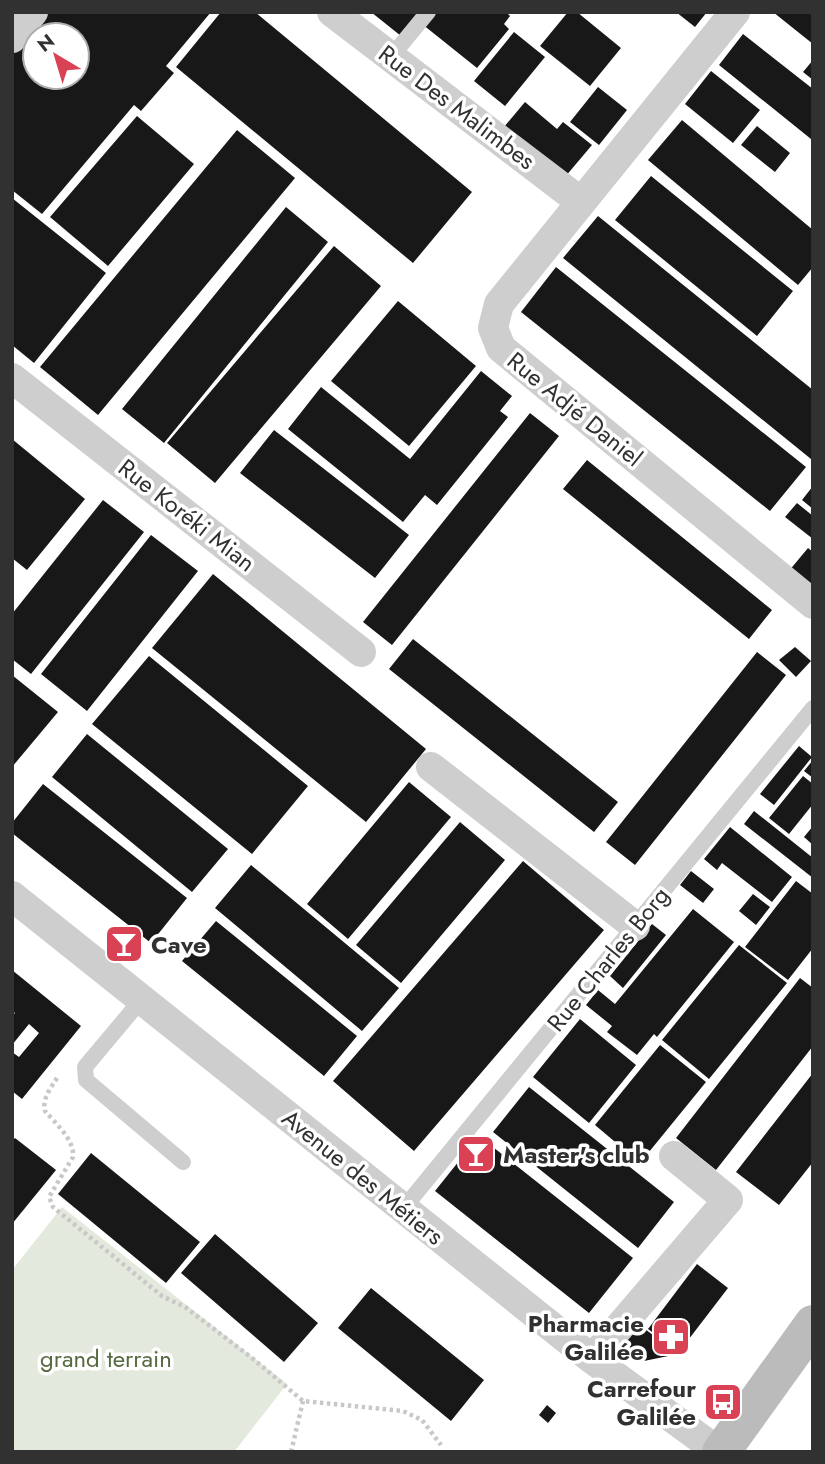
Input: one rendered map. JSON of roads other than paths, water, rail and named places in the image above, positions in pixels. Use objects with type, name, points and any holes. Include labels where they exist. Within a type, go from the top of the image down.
[{"type":"street","points":[[12,38],[33,12]]},
{"type":"street","name":"Rue Des Malimbes","points":[[332,12],[581,202]]},
{"type":"street","name":"Rue Adjé Daniel","points":[[735,12],[499,304],[493,328],[501,348],[813,604]]},
{"type":"street","name":"Rue Koréki Mian","points":[[12,377],[361,652]]},
{"type":"street","points":[[431,767],[635,926]]},
{"type":"street","name":"Avenue des Métiers","points":[[12,896],[592,1359],[720,1452]]},
{"type":"street","points":[[592,1359],[728,1200],[674,1157]]},
{"type":"street","points":[[720,1452],[813,1324]]},
{"type":"lane","points":[[391,57],[428,12]]},
{"type":"lane","name":"Rue Charles Borg","points":[[403,1209],[813,708]]},
{"type":"lane","points":[[142,999],[85,1067],[84,1073],[86,1080],[183,1162]]},
{"type":"place","name":"Cave","points":[[124,944]]},
{"type":"place","name":"Master's club","points":[[476,1154]]},
{"type":"place","name":"Pharmacie Galilée","points":[[671,1337]]},
{"type":"place","name":"Carrefour Galilée","points":[[723,1402]]},
{"type":"park label","name":"grand terrain","points":[[106,1358]]}]
